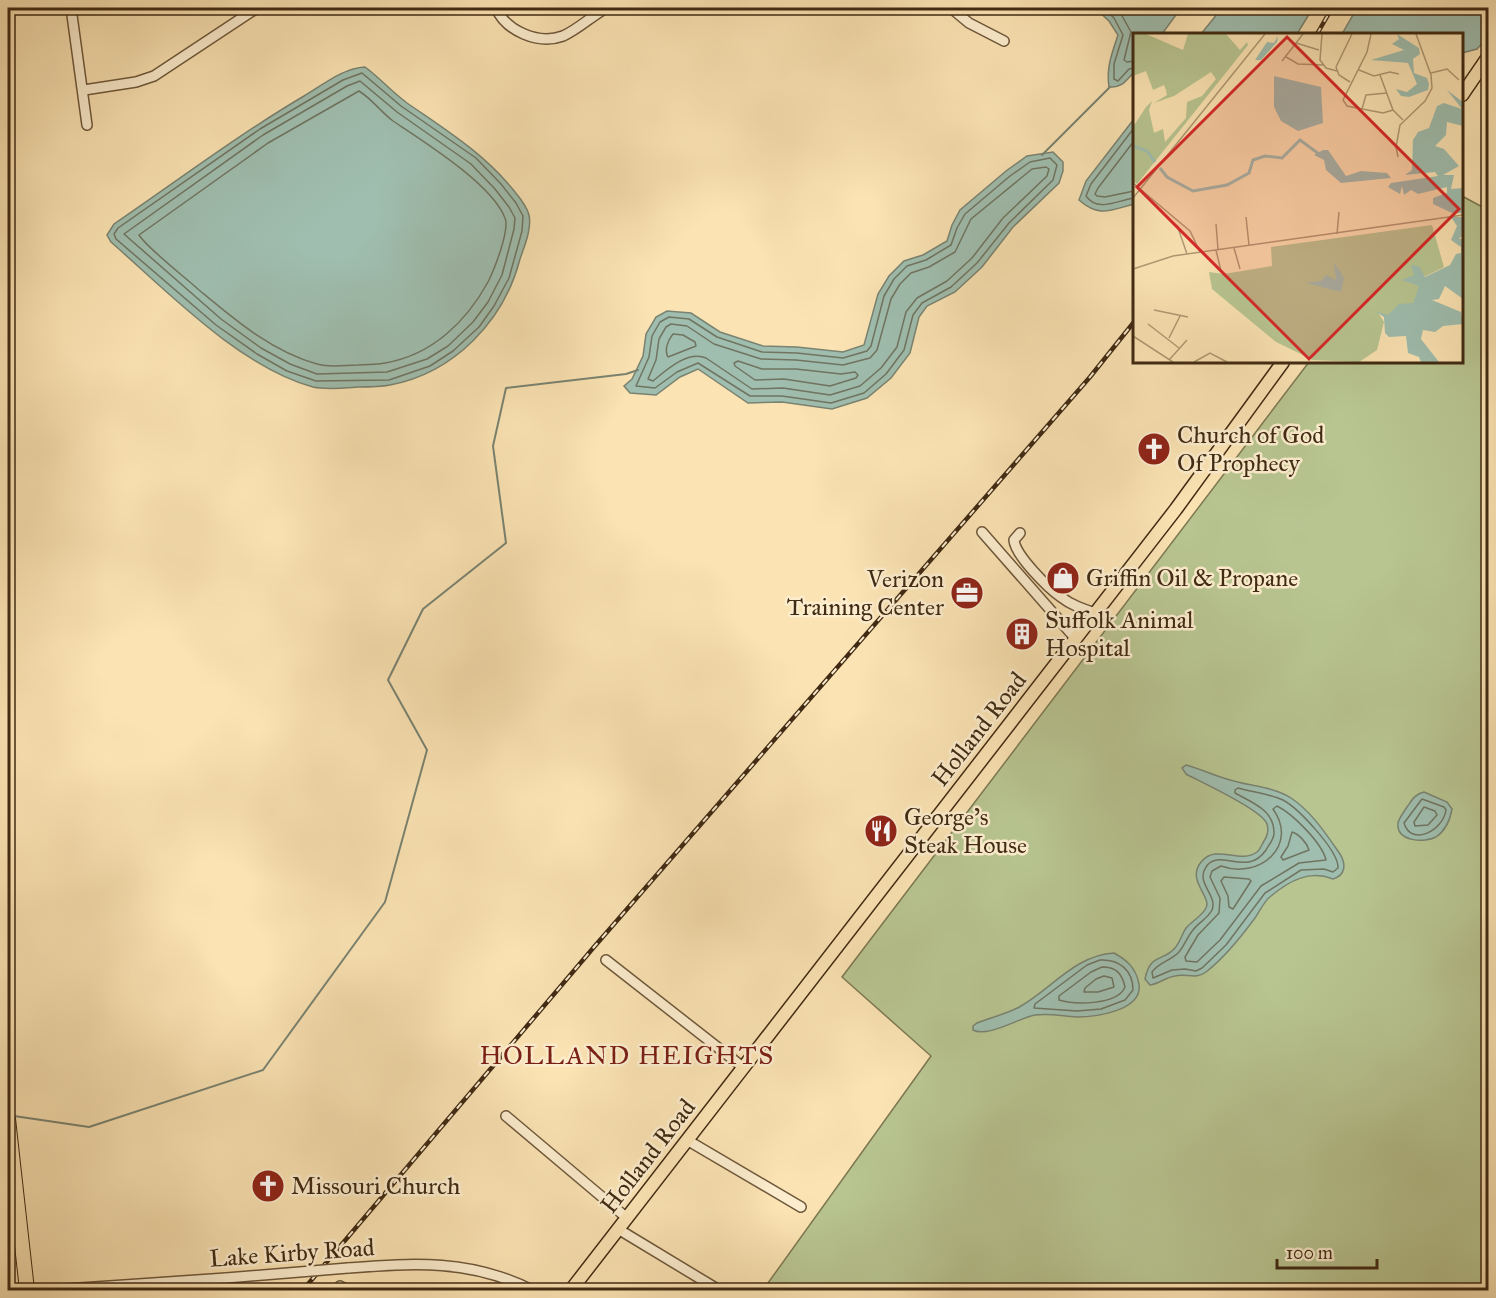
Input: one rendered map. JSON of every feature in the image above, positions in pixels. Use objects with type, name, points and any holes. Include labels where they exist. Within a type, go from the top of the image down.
[{"type":"highway","points":[[8,1119],[27,1290]]},
{"type":"main road","points":[[1463,92],[1486,60]]},
{"type":"main road","name":"Holland Road","points":[[571,1290],[1223,447],[1282,363]]},
{"type":"street","points":[[71,8],[87,125]]},
{"type":"street","points":[[84,90],[136,82],[154,76],[256,8]]},
{"type":"street","points":[[496,8],[500,17],[514,30],[533,37],[550,38],[563,36],[606,8]]},
{"type":"street","points":[[951,8],[969,22],[1004,41]]},
{"type":"street","points":[[982,532],[1075,638]]},
{"type":"street","points":[[1020,533],[1014,540],[1015,548],[1040,576],[1062,598],[1095,613]]},
{"type":"street","points":[[606,960],[744,1068]]},
{"type":"street","points":[[506,1116],[627,1218]]},
{"type":"street","points":[[687,1140],[801,1208]]},
{"type":"street","points":[[618,1229],[719,1290]]},
{"type":"street","name":"Lake Kirby Road","points":[[51,1290],[406,1264],[445,1264],[486,1272],[532,1290]]},
{"type":"green space","points":[[1463,197],[1488,210],[1488,1290],[763,1290],[931,1056],[842,977],[1308,363],[1463,363]]},
{"type":"water","points":[[1095,8],[1181,8],[1163,33],[1133,33],[1133,73],[1123,83],[1113,87],[1109,87],[1108,73],[1118,35],[1109,21]]},
{"type":"water","points":[[1222,8],[1313,8],[1298,33],[1202,33]]},
{"type":"water","points":[[1357,8],[1488,8],[1488,37],[1477,49],[1463,53],[1463,33],[1343,33]]},
{"type":"water","points":[[365,67],[402,99],[464,143],[491,166],[517,194],[527,209],[529,226],[512,282],[502,303],[489,323],[455,356],[413,379],[390,385],[318,388],[286,377],[232,346],[181,305],[111,242],[107,235],[114,224],[255,126],[333,78],[349,70]]},
{"type":"water","points":[[1133,120],[1133,204],[1105,211],[1086,206],[1079,200],[1086,181]]},
{"type":"water","points":[[1053,152],[1063,162],[1059,183],[1013,227],[982,267],[955,292],[927,306],[919,317],[910,353],[891,378],[867,398],[832,409],[782,402],[748,403],[698,369],[680,377],[656,395],[630,393],[624,386],[632,379],[643,356],[646,334],[656,317],[667,311],[691,313],[720,332],[763,346],[843,352],[864,345],[878,294],[889,276],[904,261],[923,255],[947,241],[960,210],[1006,171],[1027,156]]},
{"type":"water","points":[[1186,765],[1230,780],[1285,794],[1306,810],[1324,831],[1340,854],[1344,869],[1333,879],[1325,876],[1308,876],[1293,881],[1278,890],[1266,901],[1232,947],[1202,974],[1179,975],[1150,985],[1145,979],[1150,965],[1175,948],[1186,928],[1206,908],[1206,898],[1196,876],[1201,862],[1214,854],[1243,856],[1257,852],[1266,838],[1268,829],[1263,818],[1254,811],[1186,774],[1182,768]]},
{"type":"water","points":[[1424,792],[1447,802],[1452,809],[1451,813],[1444,828],[1436,837],[1425,840],[1412,839],[1402,834],[1398,823],[1412,800]]},
{"type":"water","points":[[1114,953],[1130,965],[1136,973],[1139,984],[1134,1001],[1126,1006],[1105,1014],[1084,1017],[1035,1015],[995,1030],[979,1032],[973,1030],[973,1026],[977,1023],[1021,1006],[1076,966],[1100,955]]},
{"type":"waterway","points":[[1042,155],[1110,87]]},
{"type":"waterway","points":[[14,1116],[89,1127],[263,1070],[385,902],[427,750],[388,680],[423,609],[506,543],[493,446],[506,388],[626,374],[638,370]]},
{"type":"railway","points":[[1318,33],[1332,8]]},
{"type":"railway","points":[[303,1290],[594,947],[1090,377],[1133,323]]},
{"type":"place","name":"Church of God Of Prophecy","points":[[1154,449]]},
{"type":"place","name":"Griffin Oil & Propane","points":[[1063,578]]},
{"type":"place","name":"Verizon Training Center","points":[[967,593]]},
{"type":"place","name":"Suffolk Animal Hospital","points":[[1022,634]]},
{"type":"place","name":"George's Steak House","points":[[881,831]]},
{"type":"place","name":"Missouri Church","points":[[268,1186]]},
{"type":"district","name":"HOLLAND HEIGHTS","points":[[627,1055]]}]
